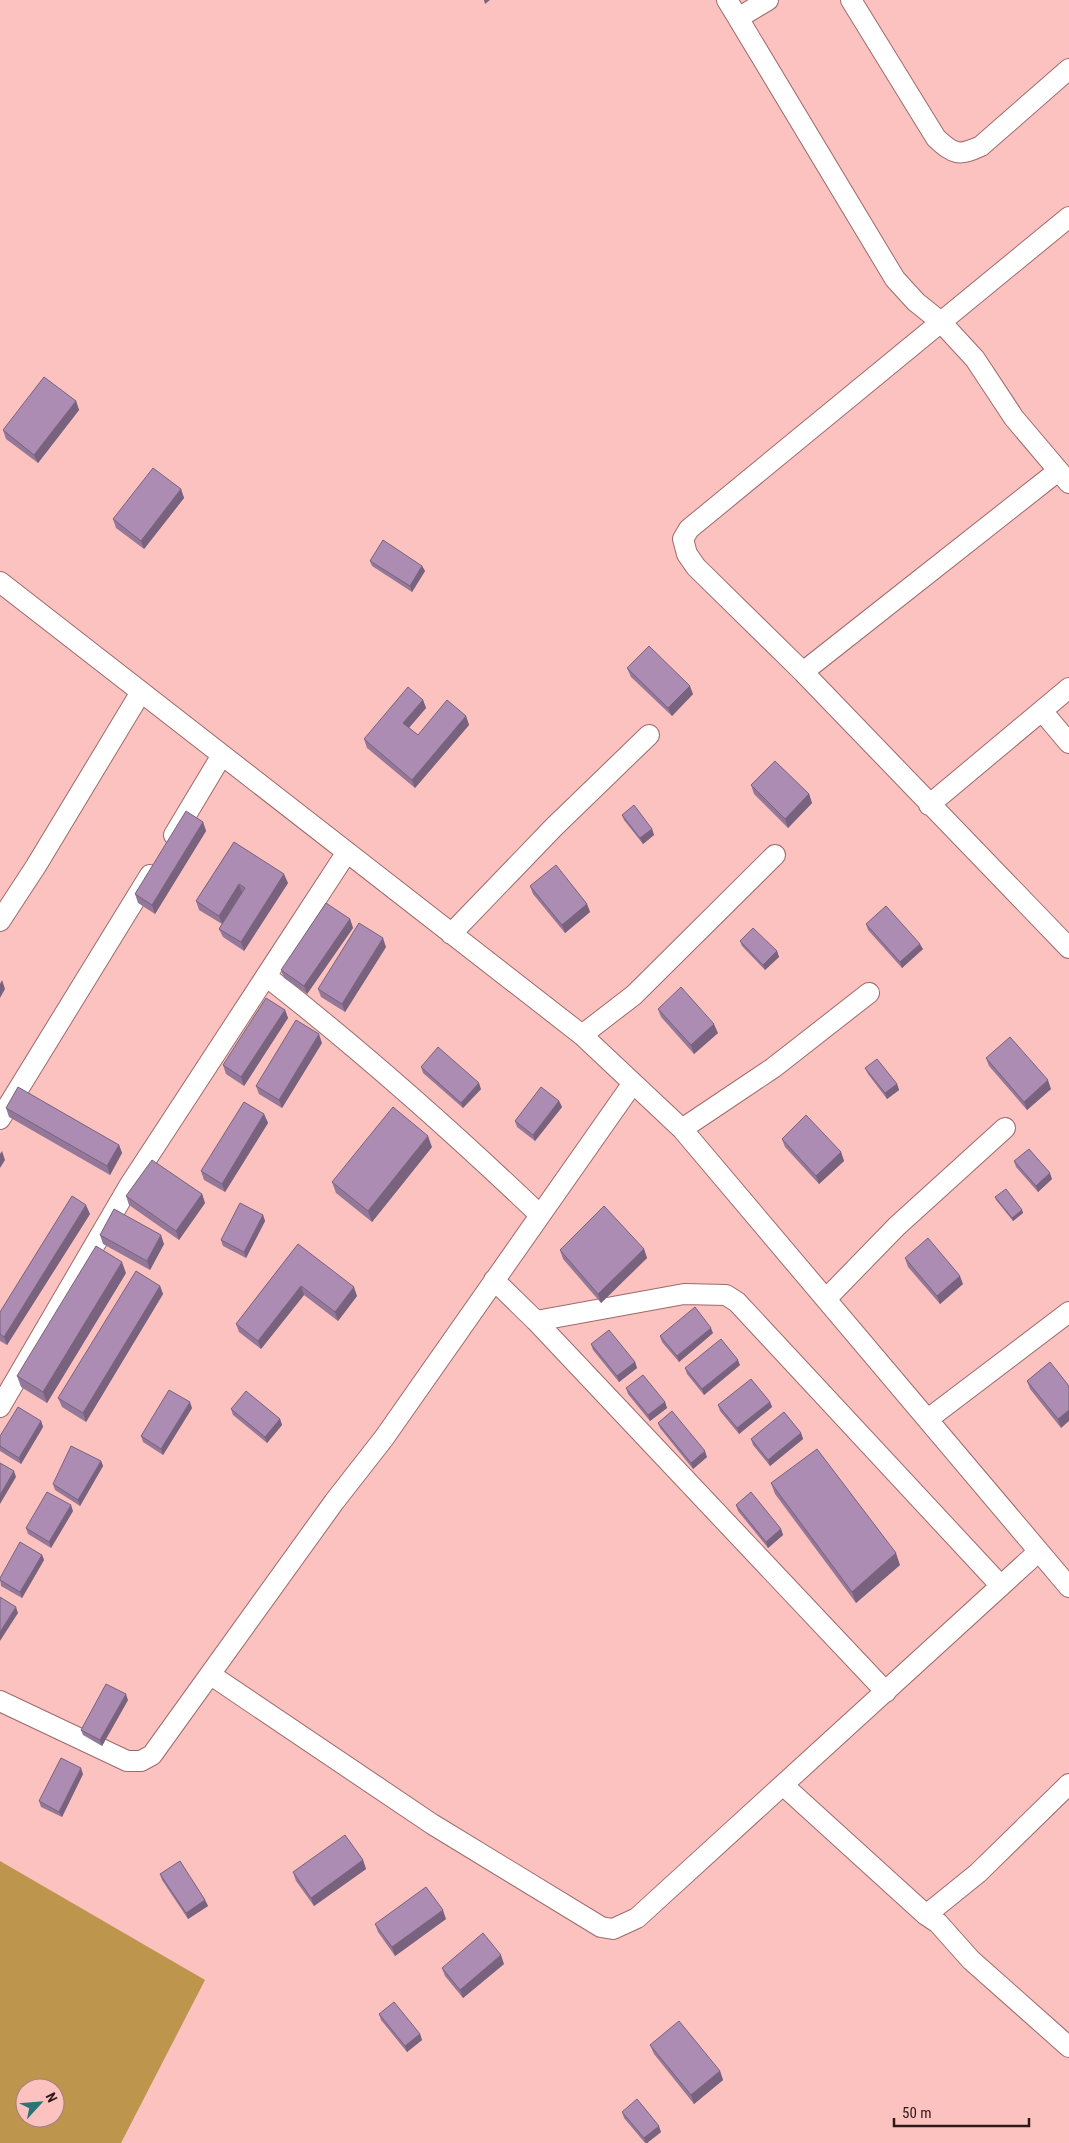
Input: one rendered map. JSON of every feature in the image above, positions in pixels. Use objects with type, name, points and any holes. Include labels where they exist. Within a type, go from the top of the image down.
[{"type":"street","points":[[727,0],[895,279],[916,302],[941,322],[974,359],[1014,418],[1063,477],[803,672]]},
{"type":"street","points":[[738,18],[768,0]]},
{"type":"street","points":[[851,0],[936,138],[950,152],[965,154],[981,146],[1069,69]]},
{"type":"street","points":[[1069,217],[688,529],[683,539],[687,554],[696,567],[803,672],[929,805],[1053,929],[1069,948]]},
{"type":"street","points":[[0,582],[582,1035],[682,1129],[1069,1587]]},
{"type":"street","points":[[929,805],[1069,688]]},
{"type":"street","points":[[0,921],[36,866],[141,692]]},
{"type":"street","points":[[1042,712],[1069,743]]},
{"type":"street","points":[[451,934],[554,827],[649,735]]},
{"type":"street","points":[[0,1119],[222,755]]},
{"type":"street","points":[[0,1408],[129,1186],[347,852]]},
{"type":"street","points":[[582,1035],[634,995],[775,855]]},
{"type":"street","points":[[266,976],[346,1039],[452,1131],[540,1215]]},
{"type":"street","points":[[682,1129],[774,1068],[869,993]]},
{"type":"street","points":[[0,1701],[126,1761],[141,1761],[152,1755],[633,1084]]},
{"type":"street","points":[[826,1299],[897,1226],[1005,1128]]},
{"type":"street","points":[[494,1280],[536,1321],[886,1692]]},
{"type":"street","points":[[536,1321],[684,1294],[726,1295],[737,1302],[1001,1586]]},
{"type":"street","points":[[928,1419],[1069,1312]]},
{"type":"street","points":[[211,1675],[432,1824],[601,1928],[613,1929],[637,1918],[1038,1552]]},
{"type":"street","points":[[926,1915],[978,1874],[1069,1784]]},
{"type":"street","points":[[783,1786],[926,1915],[938,1923],[971,1960],[1069,2047]]},
{"type":"shaded area","points":[[0,1861],[205,1980],[121,2143],[0,2143]]},
{"type":"building","points":[[44,377],[76,401],[34,455],[3,430]]},
{"type":"building","points":[[153,468],[181,489],[141,541],[113,519]]},
{"type":"building","points":[[383,540],[422,566],[410,586],[370,561]]},
{"type":"building","points":[[649,646],[690,686],[668,708],[627,668]]},
{"type":"building","points":[[408,687],[423,700],[403,723],[418,735],[447,700],[466,716],[412,780],[364,739]]},
{"type":"building","points":[[775,761],[809,794],[785,819],[751,785]]},
{"type":"building","points":[[634,805],[652,829],[640,838],[622,815]]},
{"type":"building","points":[[186,811],[203,822],[152,905],[135,894]]},
{"type":"building","points":[[234,842],[284,874],[241,942],[219,929],[245,888],[239,884],[219,916],[196,901]]},
{"type":"building","points":[[556,865],[587,904],[562,925],[530,886]]},
{"type":"building","points":[[326,903],[350,919],[304,986],[281,970]]},
{"type":"building","points":[[886,906],[920,944],[900,962],[866,924]]},
{"type":"building","points":[[359,923],[383,938],[342,1004],[318,989]]},
{"type":"building","points":[[753,928],[777,951],[763,965],[740,941]]},
{"type":"building","points":[[681,987],[714,1024],[691,1045],[658,1009]]},
{"type":"building","points":[[266,998],[285,1010],[241,1077],[223,1065]]},
{"type":"building","points":[[296,1020],[319,1034],[279,1100],[256,1086]]},
{"type":"building","points":[[1010,1037],[1048,1080],[1024,1102],[986,1058]]},
{"type":"building","points":[[438,1047],[479,1083],[461,1103],[421,1067]]},
{"type":"building","points":[[877,1059],[897,1084],[885,1093],[865,1068]]},
{"type":"building","points":[[18,1087],[119,1145],[107,1166],[6,1108]]},
{"type":"building","points":[[541,1087],[559,1101],[533,1135],[515,1121]]},
{"type":"building","points":[[244,1102],[264,1114],[222,1184],[201,1171]]},
{"type":"building","points":[[393,1107],[428,1136],[368,1211],[332,1182]]},
{"type":"building","points":[[806,1115],[841,1152],[816,1176],[782,1139]]},
{"type":"building","points":[[1029,1149],[1050,1173],[1036,1186],[1014,1161]]},
{"type":"building","points":[[152,1160],[202,1194],[176,1231],[126,1196]]},
{"type":"building","points":[[1006,1189],[1022,1210],[1012,1218],[995,1197]]},
{"type":"building","points":[[72,1196],[86,1205],[4,1337],[0,1334],[0,1312]]},
{"type":"building","points":[[240,1203],[263,1215],[244,1252],[221,1240]]},
{"type":"building","points":[[604,1206],[644,1249],[598,1294],[560,1250]]},
{"type":"building","points":[[114,1209],[161,1235],[147,1261],[100,1235]]},
{"type":"building","points":[[928,1238],[960,1276],[937,1296],[905,1258]]},
{"type":"building","points":[[298,1244],[354,1287],[335,1312],[301,1286],[258,1341],[236,1324]]},
{"type":"building","points":[[96,1246],[122,1262],[43,1392],[17,1376]]},
{"type":"building","points":[[136,1271],[160,1286],[83,1413],[58,1398]]},
{"type":"building","points":[[695,1307],[711,1328],[677,1356],[660,1336]]},
{"type":"building","points":[[609,1330],[635,1362],[617,1376],[591,1344]]},
{"type":"building","points":[[721,1339],[738,1360],[702,1389],[685,1368]]},
{"type":"building","points":[[1050,1362],[1069,1386],[1069,1410],[1058,1419],[1027,1381]]},
{"type":"building","points":[[643,1375],[665,1402],[648,1415],[626,1388]]},
{"type":"building","points":[[751,1379],[770,1402],[737,1428],[718,1405]]},
{"type":"building","points":[[169,1390],[190,1402],[161,1449],[141,1436]]},
{"type":"building","points":[[246,1391],[280,1419],[265,1437],[231,1409]]},
{"type":"building","points":[[18,1407],[41,1421],[19,1458],[0,1446],[0,1436]]},
{"type":"building","points":[[672,1411],[705,1451],[691,1463],[658,1423]]},
{"type":"building","points":[[784,1412],[801,1433],[768,1460],[751,1439]]},
{"type":"building","points":[[71,1446],[101,1461],[78,1500],[53,1484]]},
{"type":"building","points":[[817,1449],[896,1553],[852,1592],[771,1483]]},
{"type":"building","points":[[0,1463],[14,1471],[0,1495]]},
{"type":"building","points":[[47,1492],[71,1505],[49,1542],[26,1528]]},
{"type":"building","points":[[751,1492],[781,1529],[766,1542],[736,1505]]},
{"type":"building","points":[[20,1542],[42,1555],[20,1592],[0,1580],[0,1578]]},
{"type":"building","points":[[0,1597],[16,1607],[0,1632]]},
{"type":"building","points":[[106,1684],[126,1694],[100,1740],[81,1730]]},
{"type":"building","points":[[61,1758],[81,1768],[59,1812],[39,1801]]},
{"type":"building","points":[[345,1835],[363,1860],[311,1898],[293,1872]]},
{"type":"building","points":[[180,1861],[205,1900],[186,1913],[160,1874]]},
{"type":"building","points":[[426,1887],[443,1910],[392,1947],[375,1924]]},
{"type":"building","points":[[483,1933],[501,1955],[460,1990],[442,1968]]},
{"type":"building","points":[[394,2002],[420,2034],[405,2046],[379,2014]]},
{"type":"building","points":[[679,2021],[720,2071],[691,2095],[650,2045]]},
{"type":"building","points":[[637,2099],[659,2126],[644,2138],[622,2112]]}]
